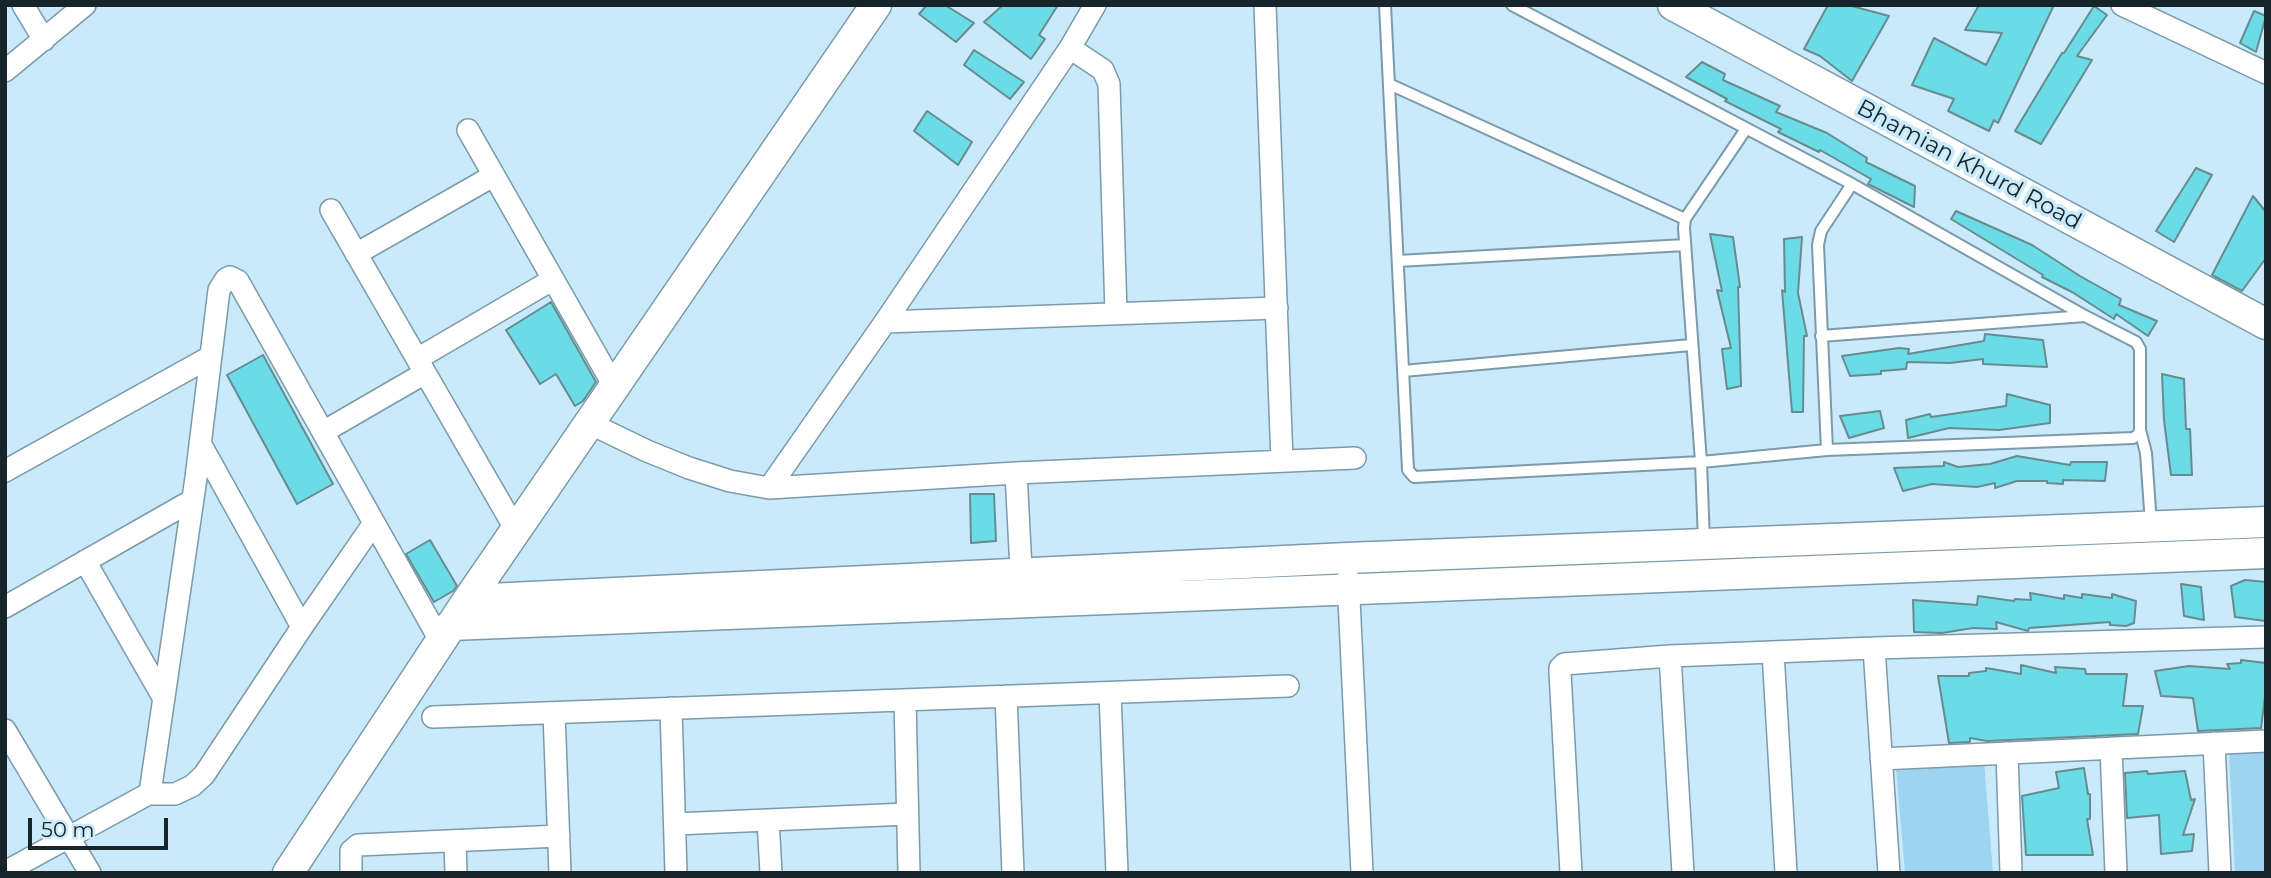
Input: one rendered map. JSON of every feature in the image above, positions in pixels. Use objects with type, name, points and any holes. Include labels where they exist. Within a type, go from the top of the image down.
[{"type":"street","points":[[23,5],[44,40]]},
{"type":"street","points":[[5,71],[85,5]]},
{"type":"street","points":[[288,873],[468,600],[876,5]]},
{"type":"street","points":[[769,488],[1070,48],[1095,5]]},
{"type":"street","points":[[1265,5],[1282,461]]},
{"type":"street","name":"Bhamian Khurd Road","points":[[1673,5],[2266,324]]},
{"type":"street","points":[[2123,5],[2266,73]]},
{"type":"street","points":[[1070,48],[1103,70],[1109,84],[1116,313]]},
{"type":"street","points":[[468,130],[614,386]]},
{"type":"street","points":[[356,254],[493,176]]},
{"type":"street","points":[[331,210],[516,530]]},
{"type":"street","points":[[148,794],[200,443],[219,290],[222,283],[230,277],[238,281],[374,523],[446,634]]},
{"type":"street","points":[[323,432],[552,280]]},
{"type":"street","points":[[885,321],[1277,308]]},
{"type":"street","points":[[5,471],[211,357]]},
{"type":"street","points":[[589,423],[689,468],[730,481],[769,488],[1016,473],[1355,458]]},
{"type":"street","points":[[200,443],[302,627]]},
{"type":"street","points":[[1016,473],[1022,589]]},
{"type":"street","points":[[5,607],[191,501]]},
{"type":"street","points":[[446,634],[1022,589],[1347,558],[2266,522]]},
{"type":"street","points":[[5,872],[148,794],[175,793],[192,786],[204,775],[374,523]]},
{"type":"street","points":[[468,600],[1022,589],[1349,590],[2266,553]]},
{"type":"street","points":[[1347,558],[1362,873]]},
{"type":"street","points":[[86,561],[163,697]]},
{"type":"street","points":[[1571,873],[1560,668],[1570,662],[1874,648],[2266,637]]},
{"type":"street","points":[[1874,648],[1889,873]]},
{"type":"street","points":[[1773,652],[1786,873]]},
{"type":"street","points":[[1671,656],[1683,873]]},
{"type":"street","points":[[433,717],[1287,686]]},
{"type":"street","points":[[1110,692],[1117,873]]},
{"type":"street","points":[[1006,696],[1013,873]]},
{"type":"street","points":[[905,700],[909,873]]},
{"type":"street","points":[[671,708],[676,873]]},
{"type":"street","points":[[554,713],[560,873]]},
{"type":"street","points":[[5,730],[90,873]]},
{"type":"street","points":[[1881,760],[2266,741]]},
{"type":"street","points":[[2214,743],[2220,873]]},
{"type":"street","points":[[2111,748],[2116,873]]},
{"type":"street","points":[[2007,753],[2011,873]]},
{"type":"street","points":[[675,824],[906,814]]},
{"type":"street","points":[[768,820],[771,873]]},
{"type":"street","points":[[351,873],[351,851],[358,845],[559,836]]},
{"type":"street","points":[[455,842],[456,873]]},
{"type":"lane","points":[[1385,5],[1408,470],[1414,477],[1701,462],[1827,450],[2133,438],[2140,430]]},
{"type":"lane","points":[[1512,5],[1852,184],[2139,345],[2140,430],[2146,453],[2151,527]]},
{"type":"lane","points":[[1389,84],[1685,219]]},
{"type":"lane","points":[[1704,544],[1685,219],[1746,129]]},
{"type":"lane","points":[[1827,450],[1819,237],[1852,184]]},
{"type":"lane","points":[[1398,261],[1685,245]]},
{"type":"lane","points":[[1821,336],[2085,316]]},
{"type":"lane","points":[[1403,371],[1691,345]]},
{"type":"shaded area","points":[[2266,752],[2266,873],[2235,873],[2229,753]]},
{"type":"shaded area","points":[[1984,761],[1993,873],[1905,873],[1896,768]]},
{"type":"building","points":[[927,5],[945,5],[974,23],[956,42],[919,14]]},
{"type":"building","points":[[1003,5],[1058,5],[1039,35],[1045,39],[1031,59],[984,22]]},
{"type":"building","points":[[1828,5],[1848,5],[1889,16],[1852,81],[1820,56],[1804,49]]},
{"type":"building","points":[[1979,5],[2054,5],[1998,123],[1994,120],[1989,131],[1948,111],[1954,99],[1912,85],[1934,38],[1986,65],[2002,33],[1965,30]]},
{"type":"building","points":[[2094,6],[2107,15],[2077,56],[2092,60],[2041,144],[2015,131],[2062,53]]},
{"type":"building","points":[[2254,11],[2266,16],[2256,52],[2240,43]]},
{"type":"building","points":[[974,50],[1024,82],[1010,99],[964,65]]},
{"type":"building","points":[[1702,62],[1725,74],[1723,80],[1780,106],[1776,112],[1827,133],[1867,158],[1866,162],[1915,186],[1914,207],[1868,184],[1871,179],[1820,150],[1819,152],[1778,132],[1781,129],[1725,101],[1727,99],[1686,77]]},
{"type":"building","points":[[927,111],[972,142],[958,165],[914,131]]},
{"type":"building","points":[[2196,168],[2212,175],[2174,242],[2156,231]]},
{"type":"building","points":[[2253,196],[2266,212],[2266,258],[2242,291],[2212,275]]},
{"type":"building","points":[[1956,211],[2032,245],[2121,299],[2119,305],[2157,321],[2148,336],[2116,314],[2114,319],[1951,219]]},
{"type":"building","points":[[1710,234],[1733,237],[1740,287],[1741,386],[1727,389],[1722,349],[1731,348],[1717,290],[1722,291]]},
{"type":"building","points":[[1802,237],[1798,293],[1807,336],[1804,336],[1803,412],[1792,412],[1782,290],[1785,292],[1784,239]]},
{"type":"building","points":[[551,302],[596,382],[583,401],[575,406],[556,374],[540,384],[506,330]]},
{"type":"building","points":[[1985,334],[2043,340],[2047,367],[1983,364],[1983,359],[1950,363],[1907,362],[1906,369],[1850,376],[1842,356],[1899,348],[1909,349],[1908,354],[1984,341]]},
{"type":"building","points":[[263,355],[333,484],[297,504],[227,375]]},
{"type":"building","points":[[2162,374],[2184,379],[2186,429],[2190,429],[2192,475],[2171,475]]},
{"type":"building","points":[[2007,394],[2050,405],[2050,423],[1999,430],[1949,428],[1908,438],[1906,420],[1930,414],[1931,417],[2006,406]]},
{"type":"building","points":[[1880,411],[1884,428],[1849,438],[1840,416]]},
{"type":"building","points":[[2017,456],[2070,465],[2071,462],[2107,462],[2105,481],[2063,480],[2063,484],[2017,481],[1995,488],[1995,483],[1977,487],[1932,484],[1903,491],[1894,468],[1944,466],[1944,462],[1958,467],[1990,464]]},
{"type":"building","points":[[970,494],[994,494],[996,541],[971,543]]},
{"type":"building","points":[[430,540],[457,586],[434,602],[406,554]]},
{"type":"building","points":[[2245,580],[2266,582],[2266,621],[2235,617],[2231,586]]},
{"type":"building","points":[[2181,584],[2201,587],[2204,620],[2184,616]]},
{"type":"building","points":[[2030,593],[2064,599],[2064,595],[2082,598],[2082,594],[2112,598],[2112,594],[2136,601],[2134,623],[2126,626],[2110,625],[2110,622],[2029,628],[2028,631],[1996,622],[1997,629],[1914,632],[1913,600],[1977,605],[1978,596],[2014,601],[2031,600]]},
{"type":"building","points":[[2241,660],[2266,663],[2261,728],[2198,731],[2193,698],[2161,696],[2155,671],[2189,666],[2230,669],[2227,664],[2241,663]]},
{"type":"building","points":[[2021,665],[2056,673],[2055,667],[2085,669],[2086,674],[2127,674],[2123,706],[2143,706],[2138,734],[1987,741],[1970,738],[1970,742],[1949,743],[1938,676],[1969,676],[1969,673],[1986,671],[1986,668],[2021,674]]},
{"type":"building","points":[[2084,768],[2090,794],[2090,819],[2087,819],[2093,855],[2026,855],[2022,796],[2059,788],[2056,772]]},
{"type":"building","points":[[2147,771],[2148,774],[2185,771],[2191,800],[2195,799],[2183,835],[2194,834],[2192,851],[2161,854],[2159,815],[2127,818],[2125,773]]}]
